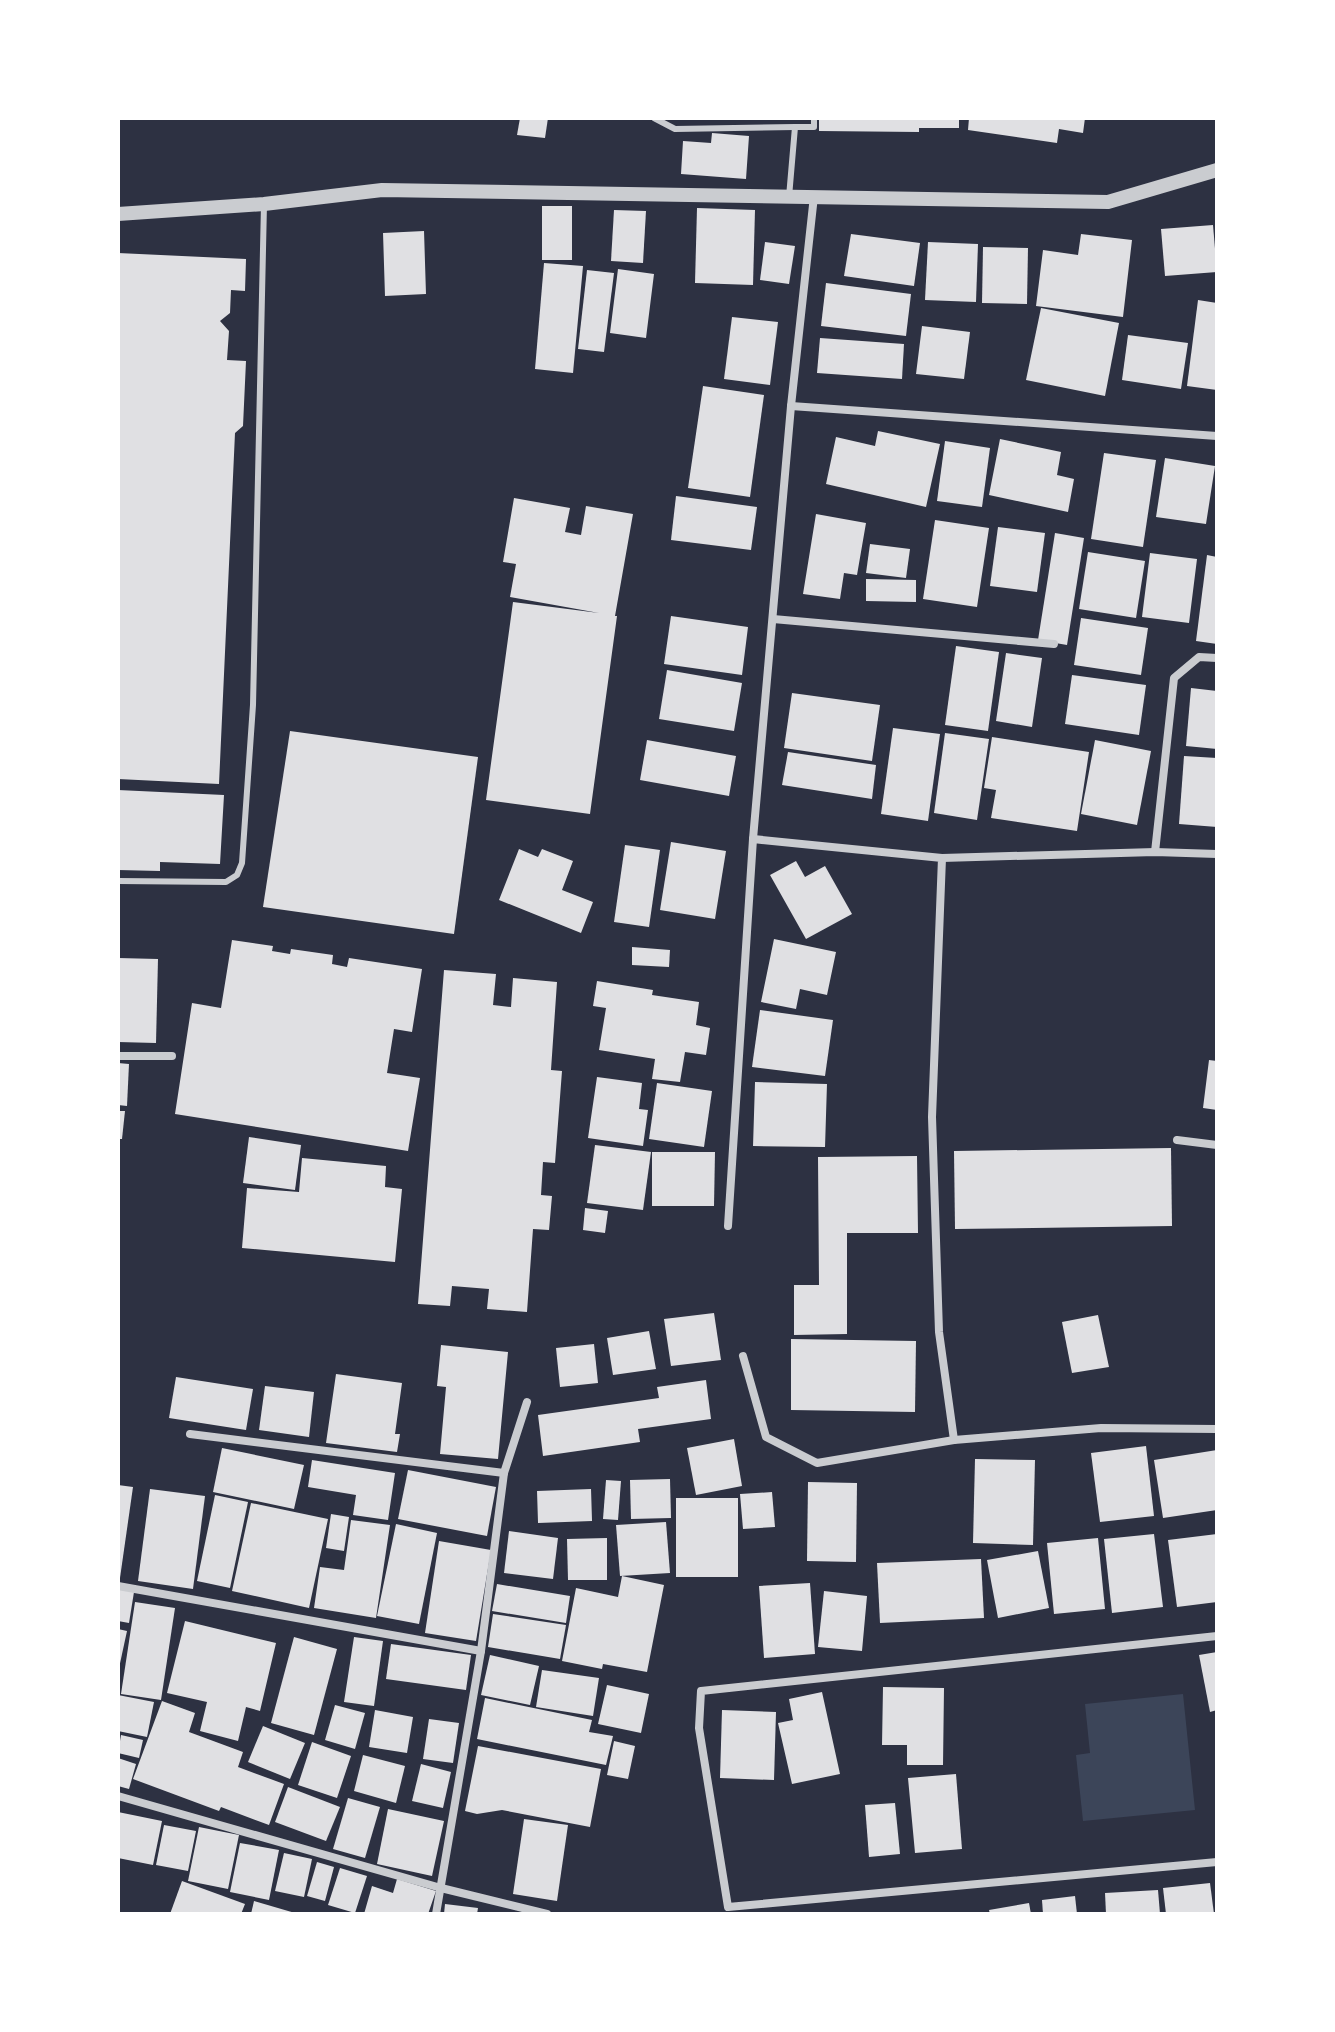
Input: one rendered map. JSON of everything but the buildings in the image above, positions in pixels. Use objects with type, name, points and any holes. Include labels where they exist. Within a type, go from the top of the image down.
[{"type":"street","points":[[118,214],[264,204],[382,190],[1108,202],[1217,170]]},
{"type":"street","points":[[728,1226],[753,839],[791,406],[814,196]]},
{"type":"street","points":[[791,406],[1217,436]]},
{"type":"street","points":[[773,619],[1054,644]]},
{"type":"street","points":[[1155,852],[1174,678],[1199,657],[1217,658]]},
{"type":"street","points":[[753,839],[942,858],[1155,852],[1217,854]]},
{"type":"street","points":[[942,858],[932,1117],[939,1332],[954,1440]]},
{"type":"street","points":[[118,1056],[172,1056]]},
{"type":"street","points":[[1177,1140],[1217,1145]]},
{"type":"street","points":[[743,1356],[766,1437],[817,1463],[954,1440],[1101,1428],[1217,1429]]},
{"type":"street","points":[[436,1914],[481,1651],[504,1473],[527,1402]]},
{"type":"street","points":[[190,1434],[504,1473]]},
{"type":"street","points":[[118,1586],[481,1651]]},
{"type":"street","points":[[1217,1636],[701,1691],[699,1728],[728,1907],[1217,1862]]},
{"type":"street","points":[[118,1796],[441,1888],[547,1914]]},
{"type":"lane","points":[[654,118],[675,129],[814,127],[814,118]]},
{"type":"lane","points":[[789,197],[795,127]]},
{"type":"lane","points":[[118,881],[226,882],[237,875],[242,863],[253,705],[264,204]]},
{"type":"shaded area","points":[[1183,1694],[1195,1810],[1083,1821],[1076,1755],[1090,1753],[1085,1704]]}]
